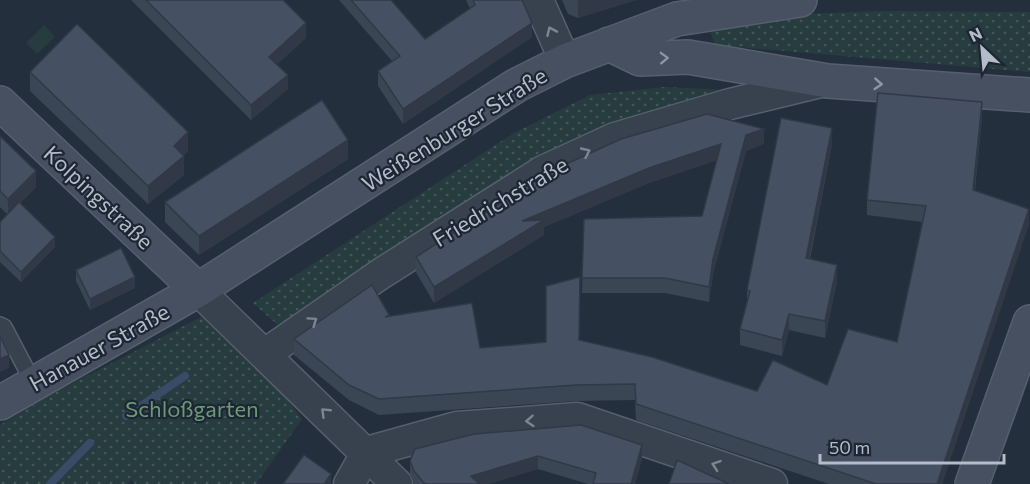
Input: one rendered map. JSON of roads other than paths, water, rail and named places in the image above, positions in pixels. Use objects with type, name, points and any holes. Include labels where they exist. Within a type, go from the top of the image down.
[{"type":"main road","name":"Weißenburger Straße","points":[[198,290],[517,85],[565,61],[677,19],[800,0]]},
{"type":"main road","name":"Friedrichstraße","points":[[609,44],[640,59],[688,57],[828,81],[1030,95]]},
{"type":"main road","name":"Kolpingstraße","points":[[0,103],[198,290]]},
{"type":"main road","name":"Hanauer Straße","points":[[0,403],[198,290]]},
{"type":"main road","points":[[972,484],[1030,322]]},
{"type":"street","points":[[538,0],[565,61]]},
{"type":"street","name":"Friedrichstraße","points":[[266,354],[382,273],[543,171],[615,138],[730,104],[828,81]]},
{"type":"street","points":[[198,290],[398,484]]},
{"type":"street","points":[[349,484],[367,452],[458,427],[577,418],[772,484]]},
{"type":"lane","points":[[0,325],[4,327],[34,384]]},
{"type":"waterway","points":[[126,416],[185,376]]},
{"type":"waterway","points":[[50,484],[90,443]]},
{"type":"park label","name":"Schloßgarten","points":[[192,408]]}]
